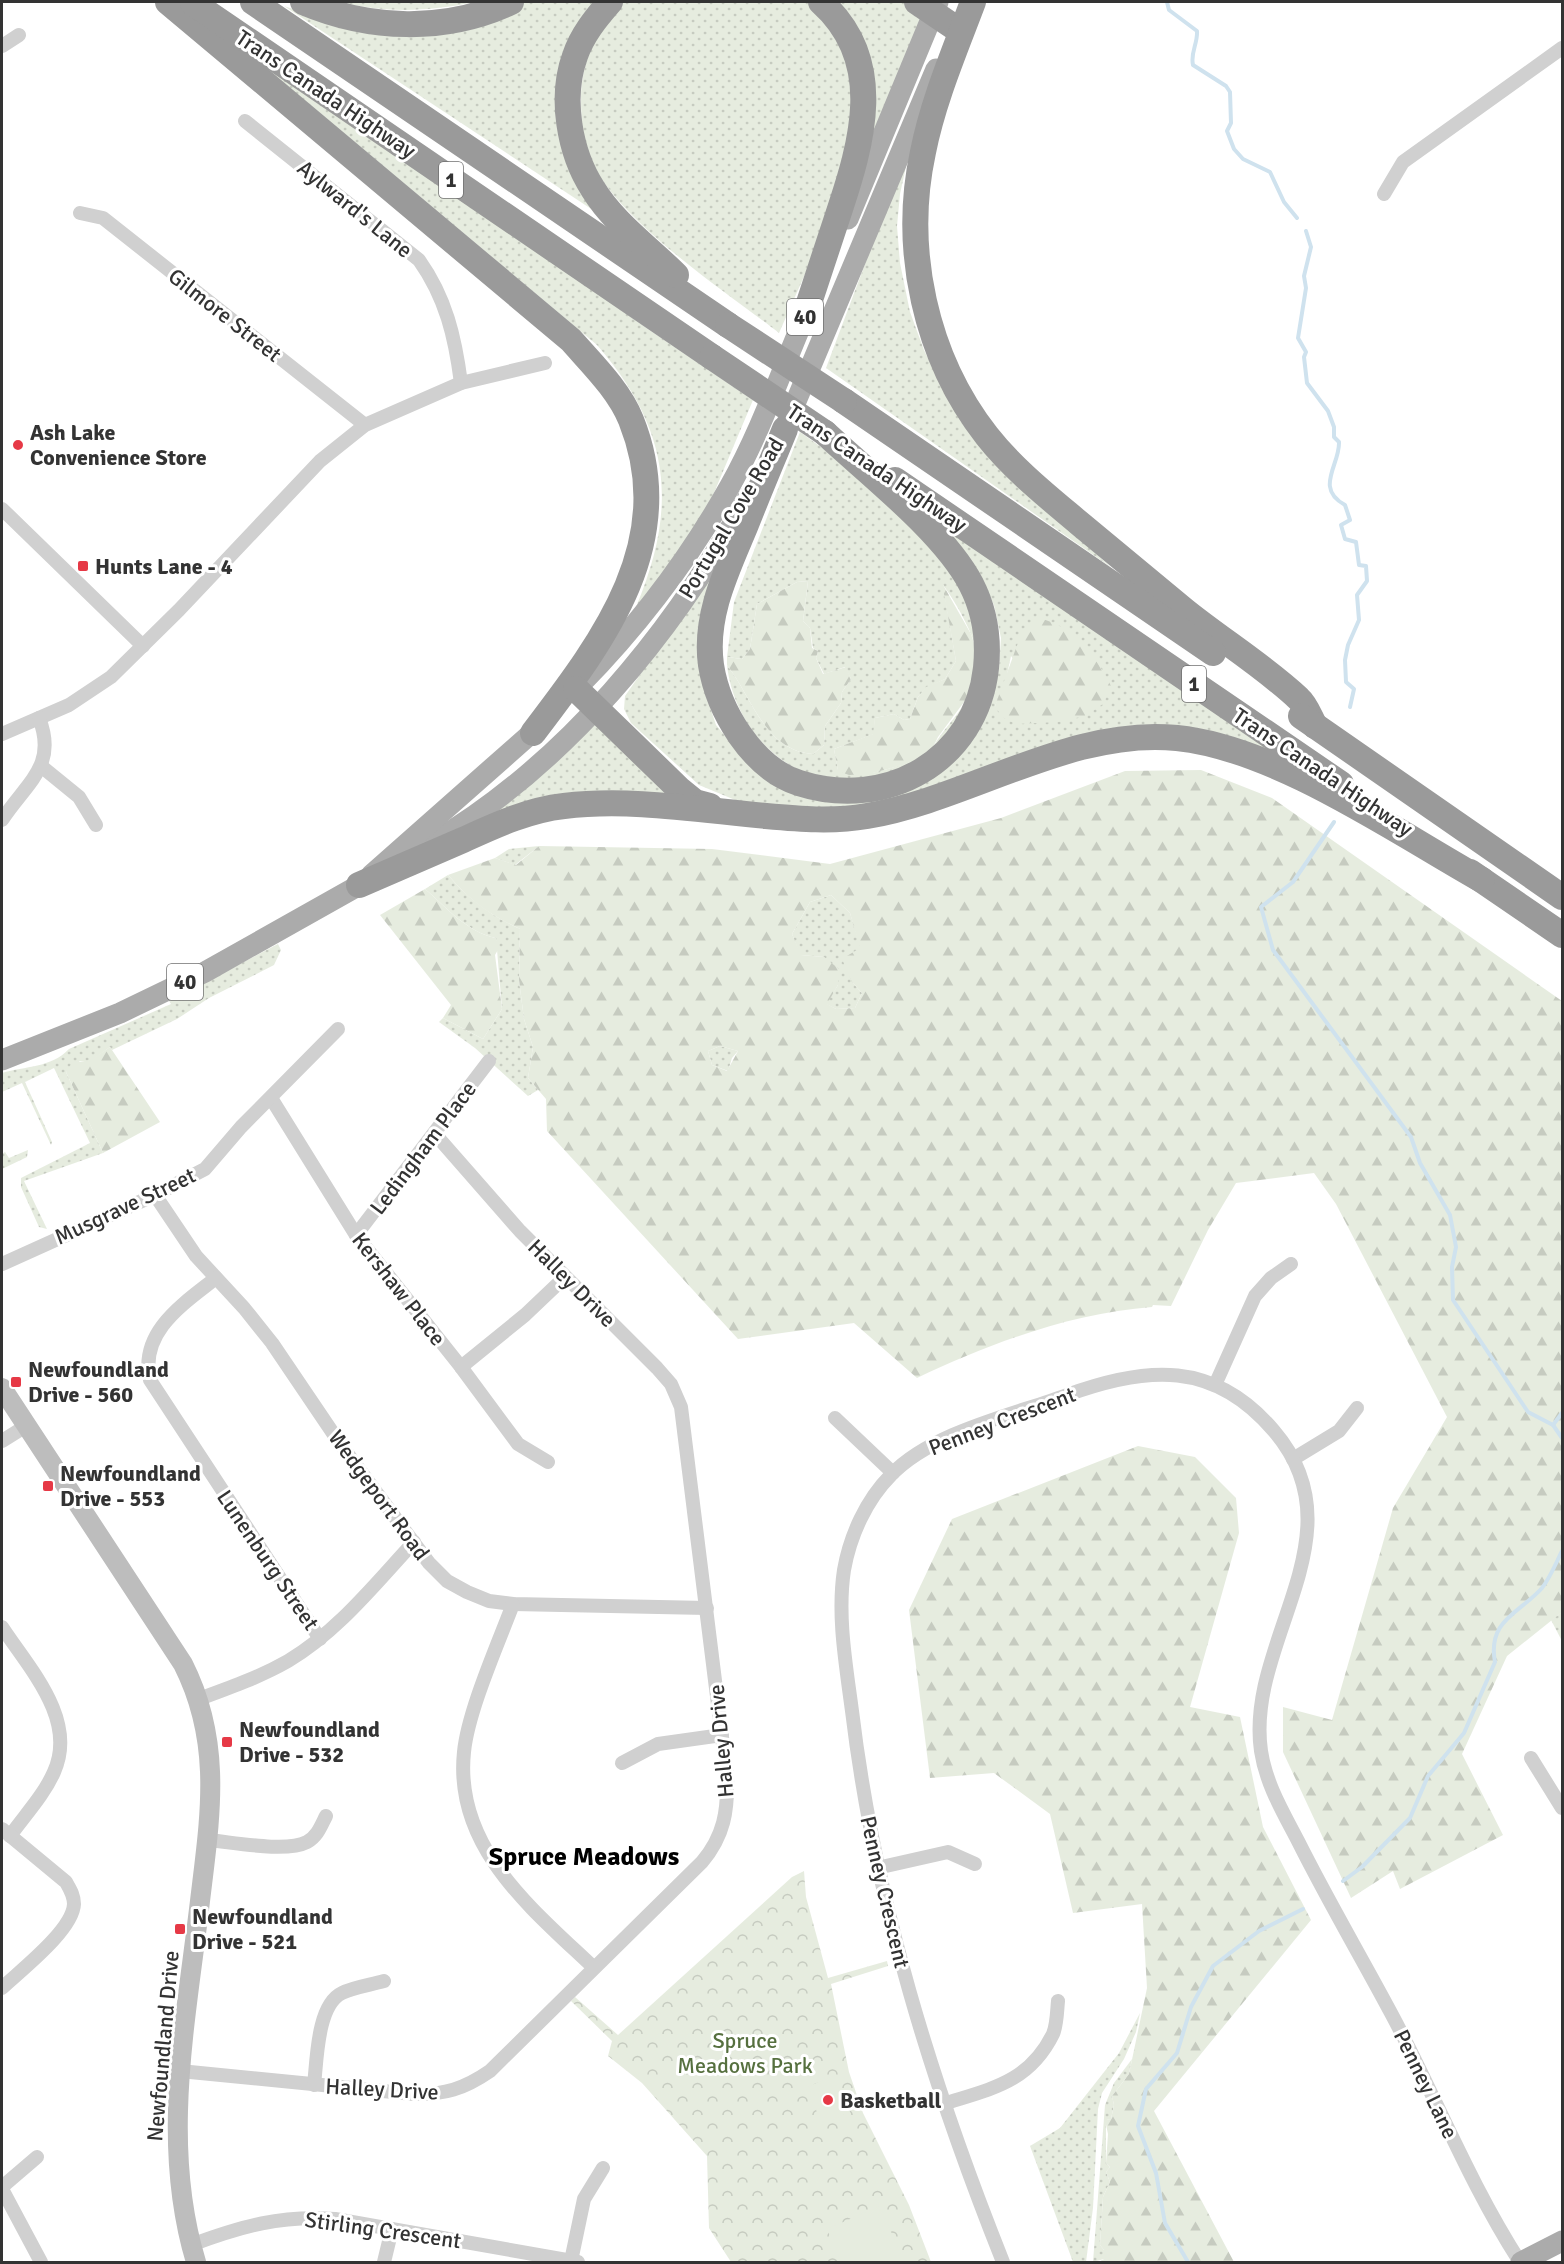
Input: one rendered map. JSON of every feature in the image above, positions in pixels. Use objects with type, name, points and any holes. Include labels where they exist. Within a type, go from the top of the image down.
[{"type":"highway","points":[[168,2],[571,340],[607,381],[630,418],[641,453],[645,496],[643,534],[635,573],[620,606],[592,655],[533,733]]},
{"type":"highway","name":"Trans Canada Highway","points":[[190,2],[1563,935]]},
{"type":"highway","name":"Trans Canada Highway","points":[[253,2],[1203,645],[1315,726],[1563,897]]},
{"type":"highway","points":[[303,2],[326,12],[375,23],[420,24],[463,19],[511,2]]},
{"type":"highway","points":[[610,2],[593,21],[575,56],[568,90],[569,123],[579,160],[592,189],[607,207],[728,325]]},
{"type":"highway","points":[[805,315],[854,167],[865,120],[865,98],[856,58],[840,24],[821,2]]},
{"type":"highway","points":[[973,2],[929,127],[919,176],[915,233],[917,262],[929,321],[952,379],[987,436],[1015,466],[1046,495],[1193,617],[1300,700],[1315,726]]},
{"type":"highway","points":[[785,429],[718,595],[711,629],[711,663],[717,690],[739,736],[767,763],[796,782],[830,790],[870,790],[905,781],[932,765],[953,746],[970,721],[984,688],[988,652],[985,619],[971,584],[953,556],[925,526],[825,433]]},
{"type":"highway","points":[[576,689],[695,802],[743,814]]},
{"type":"highway","points":[[359,885],[519,815],[563,806],[620,804],[818,820],[867,816],[914,804],[1081,748],[1128,739],[1175,738],[1218,745],[1280,767],[1482,880]]},
{"type":"main road","name":"Portugal Cove Road","points":[[359,885],[533,733],[651,606],[698,541],[731,485],[762,422],[805,315],[935,11],[964,2]]},
{"type":"main road","name":"Portugal Cove Road","points":[[2,1060],[120,1012],[205,972],[359,885],[483,810],[511,789],[596,709],[662,628],[696,579],[738,514],[785,429],[935,11]]},
{"type":"main road","points":[[1521,2262],[1563,2241]]},
{"type":"street","points":[[2,46],[19,35]]},
{"type":"street","points":[[1384,194],[1403,162],[1563,48]]},
{"type":"street","name":"Aylward's Lane","points":[[245,121],[419,260],[432,278],[444,302],[455,338],[461,383]]},
{"type":"street","name":"Gilmore Street","points":[[80,213],[103,219],[365,425]]},
{"type":"street","points":[[2,734],[94,690],[143,646],[320,461],[365,425],[461,383],[545,363]]},
{"type":"street","points":[[2,509],[143,646]]},
{"type":"street","points":[[2,820],[41,766],[47,742],[39,718]]},
{"type":"street","points":[[41,766],[80,797],[96,825]]},
{"type":"street","name":"Musgrave Street","points":[[2,1264],[155,1195],[205,1169],[338,1029]]},
{"type":"street","name":"Ledingham Place","points":[[356,1235],[489,1061]]},
{"type":"street","name":"Kershaw Place","points":[[271,1098],[356,1235],[462,1367],[518,1444],[548,1462]]},
{"type":"street","name":"Halley Drive","points":[[180,2071],[436,2095],[469,2086],[490,2071],[715,1846],[724,1826],[728,1803],[722,1736],[681,1407],[671,1384],[657,1368],[565,1277],[435,1134]]},
{"type":"street","name":"Wedgeport Road","points":[[155,1195],[196,1256],[272,1343],[341,1445],[414,1542],[447,1581],[489,1601],[513,1604],[707,1608]]},
{"type":"street","points":[[1215,1385],[1255,1296],[1271,1278],[1291,1264]]},
{"type":"street","points":[[462,1367],[525,1315],[565,1277]]},
{"type":"street","name":"Lunenburg Street","points":[[216,1278],[158,1329],[147,1356],[150,1380],[320,1639]]},
{"type":"street","name":"Penney Crescent","points":[[1003,2262],[943,2104],[902,1970],[877,1868],[854,1731],[842,1608],[848,1552],[858,1523],[893,1473],[932,1445],[952,1436],[1110,1379],[1132,1375],[1171,1374],[1215,1385],[1245,1404],[1268,1424],[1293,1459],[1306,1501],[1307,1544],[1297,1585],[1263,1688],[1260,1739],[1270,1785],[1332,1905]]},
{"type":"street","name":"Newfoundland Drive","points":[[2,1388],[183,1664],[199,1700],[207,1728],[211,1760],[208,1840],[180,2071],[177,2156],[182,2208],[194,2254]]},
{"type":"street","points":[[1293,1459],[1339,1431],[1357,1408]]},
{"type":"street","points":[[835,1418],[893,1473]]},
{"type":"street","points":[[2,1441],[26,1426]]},
{"type":"street","points":[[199,1700],[286,1662],[320,1639],[362,1600],[414,1542]]},
{"type":"street","points":[[513,1604],[474,1713],[464,1751],[464,1789],[471,1823],[487,1856],[510,1885],[593,1967]]},
{"type":"street","points":[[2,1627],[50,1699],[58,1720],[60,1744],[55,1770],[42,1793],[6,1833],[66,1882],[71,1890],[74,1904],[64,1928],[2,1988]]},
{"type":"street","points":[[622,1763],[658,1744],[722,1736]]},
{"type":"street","points":[[1531,1758],[1563,1808]]},
{"type":"street","points":[[208,1840],[280,1846],[302,1844],[315,1836],[326,1816]]},
{"type":"street","points":[[877,1868],[948,1852],[975,1864]]},
{"type":"street","name":"Penney Lane","points":[[1332,1905],[1393,2017],[1474,2181],[1521,2262]]},
{"type":"street","points":[[314,2085],[323,2018],[330,2003],[344,1992],[384,1982]]},
{"type":"street","points":[[943,2104],[1001,2085],[1026,2070],[1054,2032],[1059,2001]]},
{"type":"street","points":[[37,2157],[2,2188],[41,2262]]},
{"type":"street","points":[[575,2262],[584,2199],[603,2168]]},
{"type":"street","name":"Stirling Crescent","points":[[194,2254],[265,2221],[285,2217],[335,2219],[575,2262]]},
{"type":"street","points":[[384,2262],[392,2229]]},
{"type":"green space","points":[[340,2],[474,2],[440,8],[407,10],[373,8]]},
{"type":"green space","points":[[527,2],[599,2],[564,85],[614,224],[284,6],[326,20],[498,15]]},
{"type":"green space","points":[[623,2],[813,2],[852,59],[856,131],[806,272],[779,333],[700,274],[644,227],[620,202],[601,177],[588,153],[581,112],[582,85],[587,59],[605,22]]},
{"type":"green space","points":[[836,2],[908,2],[921,22],[875,130],[871,133]]},
{"type":"green space","points":[[250,49],[648,329],[753,400],[711,500],[676,557],[636,607],[650,570],[658,535],[662,501],[660,469],[653,438],[640,407],[621,376],[597,345],[271,72]]},
{"type":"green space","points":[[912,139],[900,194],[897,226],[900,263],[910,312],[924,350],[948,399],[1044,507],[1112,568],[826,368]]},
{"type":"green space","points":[[800,432],[883,495],[922,532],[955,571],[977,614],[983,658],[979,670],[973,640],[955,603],[943,585],[956,661],[945,679],[926,688],[918,697],[910,719],[904,720],[894,714],[875,718],[874,734],[834,749],[838,770],[848,773],[878,772],[918,761],[881,781],[849,782],[821,778],[800,771],[764,745],[750,728],[731,687],[727,665],[771,733],[797,751],[813,754],[824,745],[825,726],[841,703],[842,692],[851,679],[845,667],[824,674],[816,658],[818,651],[813,648],[810,628],[803,621],[808,581],[797,582],[757,604],[750,649],[742,659],[727,657],[734,602]]},
{"type":"green space","points":[[927,512],[1281,758],[1171,727],[895,803],[822,811],[740,802],[699,785],[631,723],[624,709],[625,696],[736,538],[704,689],[716,725],[746,761],[837,798],[960,753],[981,727],[993,698],[999,668],[1001,638],[994,605],[976,568]],"holes":[[[1011,656],[1058,722],[1037,721],[995,706],[1005,684]]]},
{"type":"green space","points":[[808,581],[803,621],[810,628],[812,648],[818,651],[816,658],[823,674],[846,667],[851,679],[842,692],[841,703],[825,726],[824,745],[813,754],[797,751],[771,733],[727,665],[727,657],[742,659],[750,649],[757,604],[797,582]]},
{"type":"green space","points":[[942,583],[971,634],[977,652],[970,694],[938,737],[931,751],[918,761],[869,774],[849,775],[838,771],[834,749],[873,734],[875,718],[894,714],[904,720],[910,719],[918,697],[926,687],[945,679],[956,661]]},
{"type":"green space","points":[[1039,618],[1052,622],[1073,635],[1091,653],[1111,686],[1103,704],[1085,716],[1058,722],[1016,724],[1002,717],[995,706],[1023,629]]},
{"type":"green space","points":[[974,686],[969,704],[931,751],[960,710]]},
{"type":"green space","points":[[592,722],[689,805],[629,797],[461,833]]},
{"type":"green space","points":[[1201,770],[1272,798],[1562,1001],[1562,1612],[1507,1656],[1462,1754],[1503,1835],[1400,1889],[1393,1871],[1351,1898],[1283,1752],[1283,1707],[1332,1720],[1393,1508],[1447,1417],[1336,1204],[1314,1173],[1236,1183],[1208,1230],[1171,1306],[1153,1305],[1061,1323],[972,1353],[917,1378],[854,1323],[738,1339],[547,1131],[546,1099],[528,1078],[533,1047],[524,1019],[519,980],[520,929],[481,906],[448,875],[495,858],[516,865],[539,846],[712,849],[830,864],[1001,818],[1125,771]],"holes":[[[831,895],[850,913],[860,948],[842,959],[852,982],[862,993],[855,1008],[836,1009],[827,1004],[838,985],[839,969],[824,957],[801,955],[792,934],[810,902]],[[720,1046],[738,1051],[727,1071],[712,1065],[708,1051]]]},
{"type":"green space","points":[[539,846],[515,865],[495,858],[509,849]]},
{"type":"green space","points":[[448,875],[481,906],[520,929],[519,980],[524,1019],[533,1047],[528,1078],[538,1090],[528,1096],[475,1048],[439,1022],[443,1018],[483,1039],[502,1009],[496,938],[467,925],[425,889]]},
{"type":"green space","points":[[425,889],[467,925],[496,938],[499,948],[495,955],[502,1009],[483,1039],[443,1018],[451,1005],[380,915]]},
{"type":"green space","points":[[831,895],[850,913],[861,948],[852,982],[862,993],[855,1008],[836,1009],[826,1004],[838,985],[824,957],[800,955],[792,934],[810,902]]},
{"type":"green space","points":[[278,944],[281,950],[274,965],[209,998],[177,1019],[112,1050],[110,1047],[91,1061],[80,1061],[66,1072],[103,1153],[24,1181],[47,1229],[39,1227],[21,1187],[21,1178],[90,1143],[54,1068],[25,1082],[52,1142],[51,1145],[22,1083],[2,1092],[2,1073],[54,1060],[69,1049],[171,1004],[169,1001]]},
{"type":"green space","points":[[720,1046],[738,1051],[732,1058],[728,1071],[712,1065],[708,1051]]},
{"type":"green space","points":[[110,1047],[160,1122],[103,1153],[66,1072],[72,1063],[91,1060]]},
{"type":"green space","points":[[28,1150],[27,1157],[2,1169],[2,1154],[5,1152],[9,1158]]},
{"type":"green space","points":[[1138,1446],[1195,1457],[1236,1498],[1239,1533],[1190,1707],[1240,1717],[1263,1827],[1311,1920],[1154,2111],[1234,2262],[1099,2262],[1104,2259],[1104,2250],[1100,2245],[1103,2197],[1110,2182],[1106,2172],[1110,2167],[1106,2163],[1108,2134],[1105,2120],[1111,2119],[1114,2105],[1112,2096],[1129,2074],[1147,1988],[1142,1904],[1073,1913],[1050,1814],[994,1773],[930,1778],[909,1610],[952,1519]]},
{"type":"green space","points":[[1562,1612],[1562,1641],[1551,1620]]},
{"type":"green space","name":"Spruce Meadows Park","points":[[804,1871],[806,1897],[828,1978],[887,1961],[888,1966],[831,1984],[849,2072],[863,2113],[909,2205],[931,2262],[731,2262],[709,2228],[707,2156],[642,2083],[608,2056],[612,2041],[571,2001],[575,1997],[618,2035],[792,1877]]},
{"type":"green space","points":[[1140,2013],[1136,2032],[1124,2059],[1102,2093],[1098,2109],[1093,2208],[1086,2262],[1073,2262],[1030,2146],[1060,2128],[1119,2053]]},
{"type":"green space","points":[[1132,2059],[1129,2074],[1112,2096],[1114,2105],[1111,2119],[1106,2120],[1106,2163],[1110,2167],[1106,2172],[1110,2182],[1103,2197],[1100,2245],[1104,2250],[1104,2259],[1093,2262],[1105,2105],[1114,2083]]},
{"type":"green space","name":"Basketball","points":[[835,2075],[850,2112],[822,2125],[807,2087]]},
{"type":"green space","points":[[880,2206],[904,2262],[841,2262],[827,2229]]},
{"type":"waterway","points":[[1167,2],[1169,10],[1197,31],[1192,56],[1193,65],[1226,86],[1230,92],[1231,123],[1227,131],[1234,149],[1243,159],[1270,172],[1284,202],[1297,218]]},
{"type":"waterway","points":[[1306,231],[1311,247],[1304,276],[1306,288],[1298,338],[1306,352],[1304,357],[1307,383],[1328,411],[1334,427],[1334,437],[1339,442],[1330,484],[1331,491],[1345,505],[1350,520],[1341,525],[1345,539],[1356,542],[1359,565],[1366,566],[1367,581],[1357,595],[1359,620],[1348,645],[1345,660],[1346,682],[1354,689],[1350,707]]},
{"type":"waterway","points":[[1334,822],[1293,882],[1261,907],[1273,950],[1411,1137],[1420,1163],[1450,1215],[1456,1247],[1452,1267],[1453,1300],[1528,1412],[1553,1425],[1562,1438]]},
{"type":"waterway","points":[[1553,1425],[1562,1413]]},
{"type":"waterway","points":[[1343,1881],[1362,1867],[1410,1818],[1428,1776],[1464,1733],[1495,1662],[1496,1636],[1501,1627],[1542,1588],[1562,1551]]},
{"type":"waterway","points":[[1188,2262],[1165,2223],[1156,2173],[1138,2126],[1146,2089],[1177,2053],[1191,2007],[1213,1966],[1259,1931],[1303,1909]]},
{"type":"place","name":"Ash Lake Convenience Store","points":[[18,445]]},
{"type":"place","name":"Hunts Lane - 4","points":[[83,566]]},
{"type":"place","name":"Newfoundland Drive - 560","points":[[16,1382]]},
{"type":"place","name":"Newfoundland Drive - 553","points":[[48,1486]]},
{"type":"place","name":"Newfoundland Drive - 532","points":[[227,1742]]},
{"type":"place","name":"Newfoundland Drive - 521","points":[[180,1929]]},
{"type":"place","name":"Basketball","points":[[828,2100]]},
{"type":"district","name":"Spruce Meadows","points":[[584,1857]]}]
